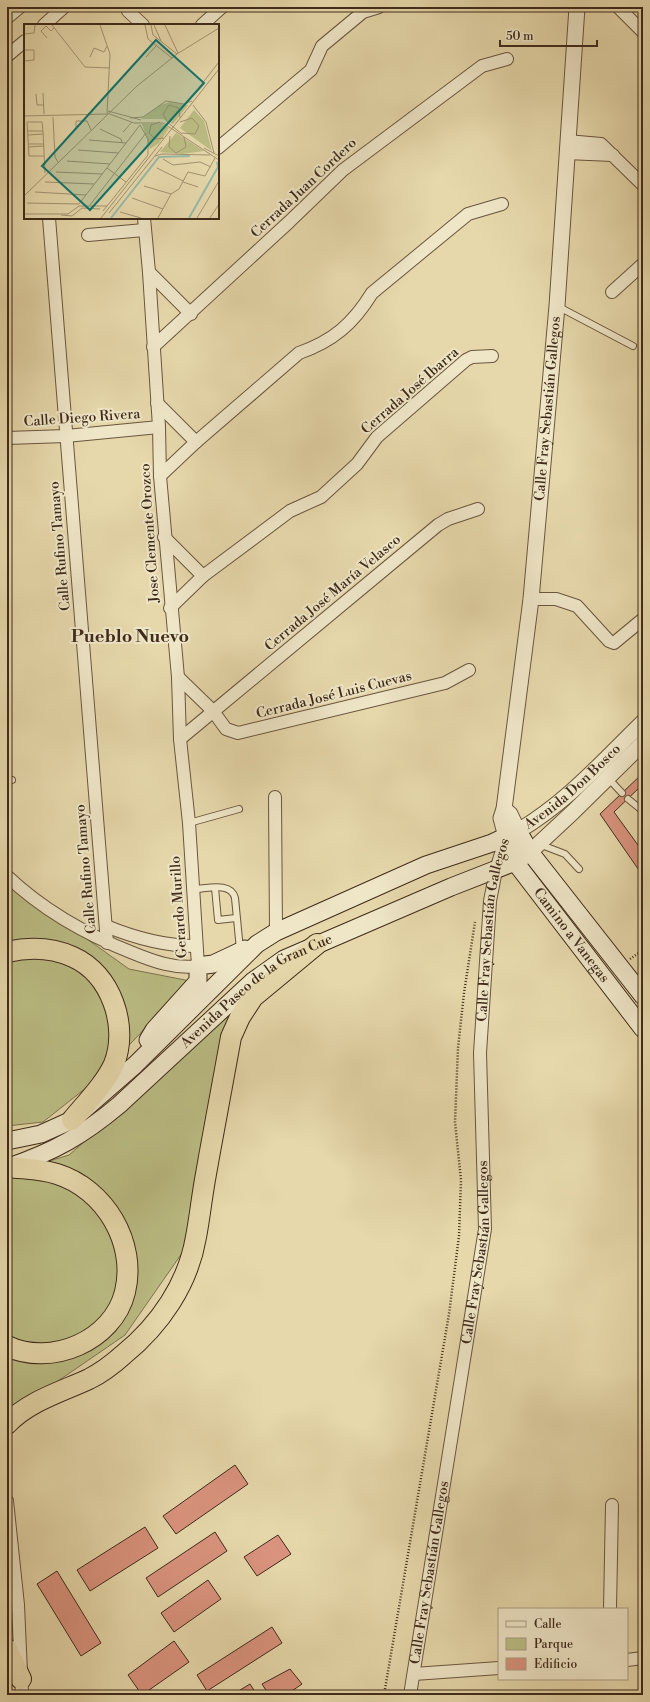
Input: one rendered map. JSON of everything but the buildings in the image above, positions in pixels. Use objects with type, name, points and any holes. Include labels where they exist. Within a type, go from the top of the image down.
[{"type":"highway","points":[[7,1424],[16,1415],[42,1399],[90,1378],[114,1363],[138,1343],[163,1316],[183,1280],[196,1237],[200,1206],[232,1037],[240,1017],[253,997],[317,944]]},
{"type":"highway","points":[[7,952],[34,948],[61,952],[74,957],[94,974],[106,989],[115,1007],[120,1032],[114,1064],[72,1120]]},
{"type":"highway","points":[[7,1346],[24,1351],[48,1353],[70,1349],[91,1338],[108,1323],[121,1304],[125,1293],[127,1265],[125,1251],[116,1225],[109,1213],[92,1194],[81,1186],[58,1174],[8,1167]]},
{"type":"highway","points":[[7,1649],[21,1687]]},
{"type":"main road","name":"Camino a Vanegas","points":[[512,834],[534,847],[643,996]]},
{"type":"main road","name":"Camino a Vanegas","points":[[512,834],[515,862],[643,1030]]},
{"type":"main road","name":"Avenida Paseo de la Gran Cue","points":[[7,1141],[41,1134],[72,1120],[135,1065],[257,944],[276,932],[426,865],[449,858],[512,834]]},
{"type":"main road","name":"Avenida Paseo de la Gran Cue","points":[[8,1167],[45,1154],[72,1140],[96,1124],[119,1105],[253,981],[284,959],[451,887],[515,862],[534,847]]},
{"type":"main road","points":[[449,858],[459,860],[463,863],[464,870],[462,877],[451,887]]},
{"type":"main road","points":[[135,1065],[154,1030],[198,981],[198,966],[213,964],[257,944]]},
{"type":"street","points":[[7,18],[20,7]]},
{"type":"street","points":[[45,24],[64,7]]},
{"type":"street","points":[[203,24],[222,7]]},
{"type":"street","points":[[219,147],[311,70],[322,46],[363,12],[379,7]]},
{"type":"street","name":"Calle Fray Sebastián Gallegos","points":[[410,1695],[485,1229],[480,1053],[490,901],[496,870],[512,834],[501,818],[504,809],[531,599],[557,306],[566,147],[577,7]]},
{"type":"street","points":[[618,7],[643,32]]},
{"type":"street","points":[[128,9],[130,24]]},
{"type":"street","points":[[128,9],[142,24]]},
{"type":"street","points":[[7,56],[24,42]]},
{"type":"street","name":"Cerrada Juan Cordero","points":[[153,347],[191,314],[343,170],[482,66],[507,59]]},
{"type":"street","points":[[566,147],[614,155],[643,185]]},
{"type":"street","points":[[160,476],[196,442],[299,353],[318,346],[337,335],[362,310],[372,293],[468,214],[502,204]]},
{"type":"street","name":"Calle Rufino Tamayo","points":[[49,219],[107,943]]},
{"type":"street","points":[[88,235],[144,224]]},
{"type":"street","name":"Jose Clemente Orozco","points":[[144,224],[149,272],[159,427],[160,476],[164,537],[178,677],[180,739],[189,824],[189,846]]},
{"type":"street","points":[[612,292],[643,264]]},
{"type":"street","points":[[149,272],[191,314]]},
{"type":"street","name":"Cerrada José Ibarra","points":[[170,608],[203,576],[290,511],[321,497],[357,464],[377,437],[466,360],[472,357],[492,356]]},
{"type":"street","points":[[157,403],[196,442]]},
{"type":"street","name":"Calle Diego Rivera","points":[[7,438],[66,436],[159,427]]},
{"type":"street","name":"Cerrada José María Velasco","points":[[180,739],[438,525],[448,519],[478,509]]},
{"type":"street","points":[[164,537],[203,576]]},
{"type":"street","points":[[531,599],[556,598],[577,606],[609,641],[614,644],[643,619]]},
{"type":"street","name":"Cerrada José Luis Cuevas","points":[[213,711],[226,729],[231,732],[246,732],[445,683],[468,670]]},
{"type":"street","points":[[178,677],[213,711]]},
{"type":"street","name":"Avenida Don Bosco","points":[[534,847],[603,772],[643,722]]},
{"type":"street","name":"Avenida Don Bosco","points":[[512,834],[561,802],[643,743]]},
{"type":"street","points":[[275,798],[276,932]]},
{"type":"street","name":"Gerardo Murillo","points":[[189,846],[198,966]]},
{"type":"street","points":[[7,876],[56,915],[80,930],[107,943],[174,967],[198,966]]},
{"type":"street","points":[[106,926],[128,935],[163,944],[196,946]]},
{"type":"street","points":[[7,1501],[18,1605],[21,1687]]},
{"type":"street","points":[[610,1608],[612,1505]]},
{"type":"street","points":[[628,1660],[643,1658]]},
{"type":"street","points":[[414,1674],[498,1668]]},
{"type":"lane","points":[[557,306],[633,346]]},
{"type":"lane","points":[[603,772],[622,793]]},
{"type":"lane","points":[[628,799],[641,810],[643,816]]},
{"type":"lane","points":[[189,824],[239,809]]},
{"type":"lane","points":[[534,847],[564,854],[579,869]]},
{"type":"lane","points":[[193,889],[226,887],[232,890],[235,898],[240,951]]},
{"type":"lane","points":[[215,888],[218,920],[236,918]]},
{"type":"path","points":[[384,1695],[449,1314],[459,1236],[461,1180],[455,1122],[458,1048],[475,918]]},
{"type":"green space","points":[[7,882],[129,969],[190,981],[96,1080],[43,1122],[7,1126]]},
{"type":"green space","points":[[231,1014],[187,1246],[125,1335],[7,1416],[7,1174],[69,1155]]},
{"type":"district","name":"Pueblo Nuevo","points":[[130,636]]}]
